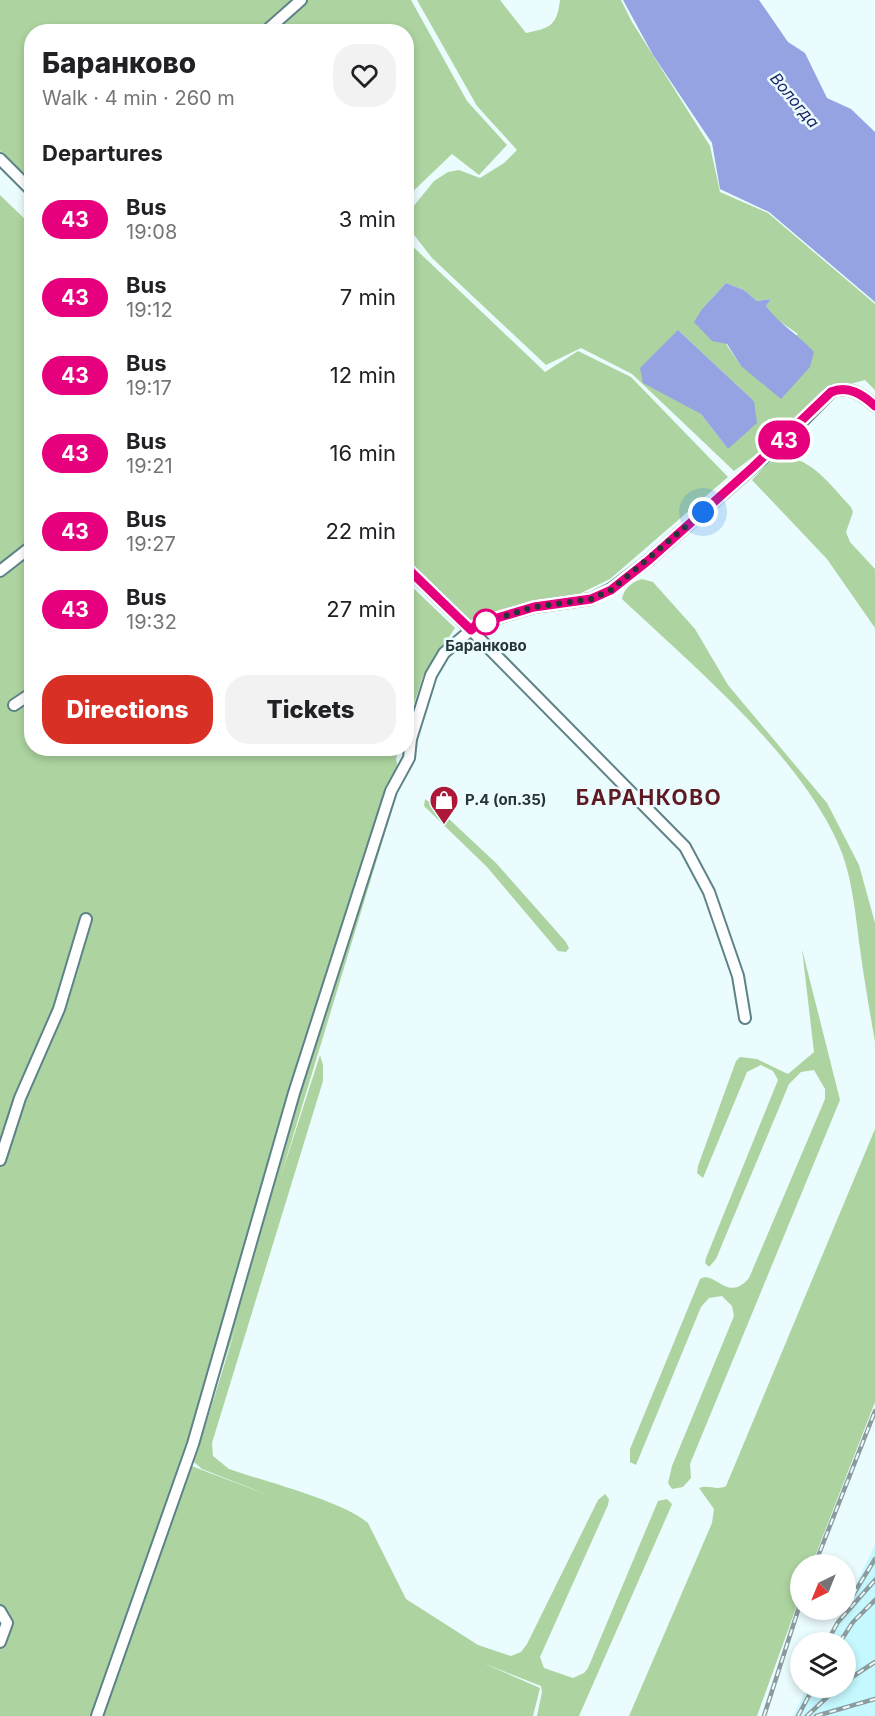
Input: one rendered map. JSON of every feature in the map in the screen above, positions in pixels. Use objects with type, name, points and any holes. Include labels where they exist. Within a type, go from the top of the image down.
[{"type":"street","points":[[274,24],[301,0]]},
{"type":"street","points":[[0,159],[24,182]]},
{"type":"street","points":[[414,728],[422,699],[444,653],[477,624],[534,607],[591,599],[611,590],[649,560],[778,445],[831,392],[838,389],[853,391],[875,406]]},
{"type":"street","points":[[0,571],[24,552]]},
{"type":"street","points":[[414,575],[685,847],[709,892],[738,976],[746,1018]]},
{"type":"street","points":[[14,705],[24,698]]},
{"type":"street","points":[[97,1716],[193,1444],[294,1093],[391,791],[409,756]]},
{"type":"street","points":[[0,1160],[20,1098],[58,1009],[86,919]]},
{"type":"street","points":[[0,1611],[7,1623],[0,1642]]},
{"type":"shaded area","points":[[875,1545],[875,1716],[793,1716],[802,1698],[856,1698],[856,1632],[833,1632],[839,1620],[856,1620],[856,1584]]},
{"type":"green space","points":[[0,0],[411,0],[467,101],[507,145],[479,175],[452,154],[414,190],[414,24],[24,24],[24,176],[0,151]]},
{"type":"green space","points":[[417,0],[500,0],[526,33],[551,24],[557,15],[560,0],[621,0],[632,22],[710,146],[720,192],[768,213],[875,304],[875,390],[865,380],[821,392],[769,445],[734,471],[632,374],[581,348],[546,365],[432,258],[414,235],[414,206],[434,181],[448,172],[459,170],[480,178],[504,163],[517,150],[477,106]],"holes":[[[726,283],[744,290],[757,301],[771,299],[766,306],[775,318],[798,334],[741,366],[702,309]],[[678,330],[754,401],[728,449],[701,414]]]},
{"type":"green space","points":[[0,195],[24,218],[24,756],[397,756],[401,780],[280,1179],[320,1055],[323,1065],[323,1081],[212,1443],[213,1456],[229,1469],[321,1499],[368,1523],[406,1599],[478,1645],[511,1656],[521,1652],[527,1644],[598,1500],[605,1494],[609,1499],[608,1505],[540,1657],[544,1668],[573,1678],[584,1673],[588,1668],[658,1501],[667,1499],[672,1504],[579,1716],[537,1716],[541,1686],[483,1663],[540,1688],[533,1716],[0,1716]],"holes":[[[236,1327],[194,1462],[202,1469],[273,1497],[189,1465]]]},
{"type":"green space","points":[[414,248],[545,372],[578,351],[631,377],[728,477],[610,579],[575,596],[470,622],[414,566]]},
{"type":"green space","points":[[783,456],[794,458],[813,468],[851,507],[853,512],[846,532],[850,542],[875,569],[875,628],[827,559],[752,480],[767,464]]},
{"type":"green space","points":[[642,579],[653,582],[695,629],[728,685],[827,803],[859,865],[875,923],[875,1042],[849,878],[842,853],[825,818],[803,784],[746,717],[622,599],[629,586]]},
{"type":"green space","points":[[414,589],[455,628],[423,676],[414,704]]},
{"type":"green space","points":[[425,799],[496,863],[566,942],[569,948],[566,952],[558,951],[487,867],[424,806]]},
{"type":"green space","points":[[802,949],[840,1100],[690,1464],[691,1478],[683,1487],[672,1489],[668,1483],[672,1466],[734,1316],[732,1306],[722,1296],[709,1298],[701,1307],[636,1465],[630,1462],[630,1449],[700,1279],[711,1278],[734,1288],[749,1278],[825,1099],[825,1089],[814,1070],[801,1072],[789,1084],[716,1259],[709,1267],[705,1263],[706,1258],[778,1080],[773,1071],[761,1065],[747,1072],[703,1178],[697,1173],[698,1166],[736,1061],[740,1057],[757,1059],[788,1074],[814,1052]]},
{"type":"green space","points":[[875,1129],[875,1402],[816,1554],[790,1554],[792,1620],[757,1716],[629,1716],[712,1523],[714,1509],[699,1488],[726,1486]]},
{"type":"water","name":"Вологда","points":[[623,0],[759,0],[788,42],[805,53],[827,98],[851,109],[875,132],[875,302],[769,212],[720,189],[712,143],[653,55]]},
{"type":"water","points":[[726,283],[744,290],[757,301],[771,299],[766,306],[814,352],[810,367],[781,399],[741,366],[727,344],[712,341],[694,322],[702,309]]},
{"type":"water","points":[[678,330],[754,401],[757,423],[728,449],[701,414],[643,383],[640,368]]},
{"type":"railway","points":[[819,1554],[875,1411]]},
{"type":"railway","points":[[856,1590],[875,1559]]},
{"type":"railway","points":[[832,1632],[838,1622],[875,1580]]},
{"type":"railway","points":[[846,1632],[875,1600]]},
{"type":"railway","points":[[764,1716],[795,1620]]},
{"type":"railway","points":[[856,1674],[875,1662]]},
{"type":"railway","points":[[798,1716],[808,1698]]},
{"type":"railway","points":[[807,1716],[826,1698]]},
{"type":"railway","points":[[816,1716],[875,1699]]},
{"type":"bus line","name":"43","points":[[414,575],[471,630],[477,624],[534,607],[591,599],[611,590],[649,560],[786,438],[831,392],[838,389],[853,391],[861,394],[875,406]]},
{"type":"place","name":"Баранково","points":[[486,622]]},
{"type":"place","name":"Р.4 (оп.35)","points":[[444,826]]},
{"type":"district","name":"БАРАНКОВО","points":[[649,798]]},
{"type":"route","points":[[486,622],[534,607],[591,599],[611,590],[703,512]]}]
